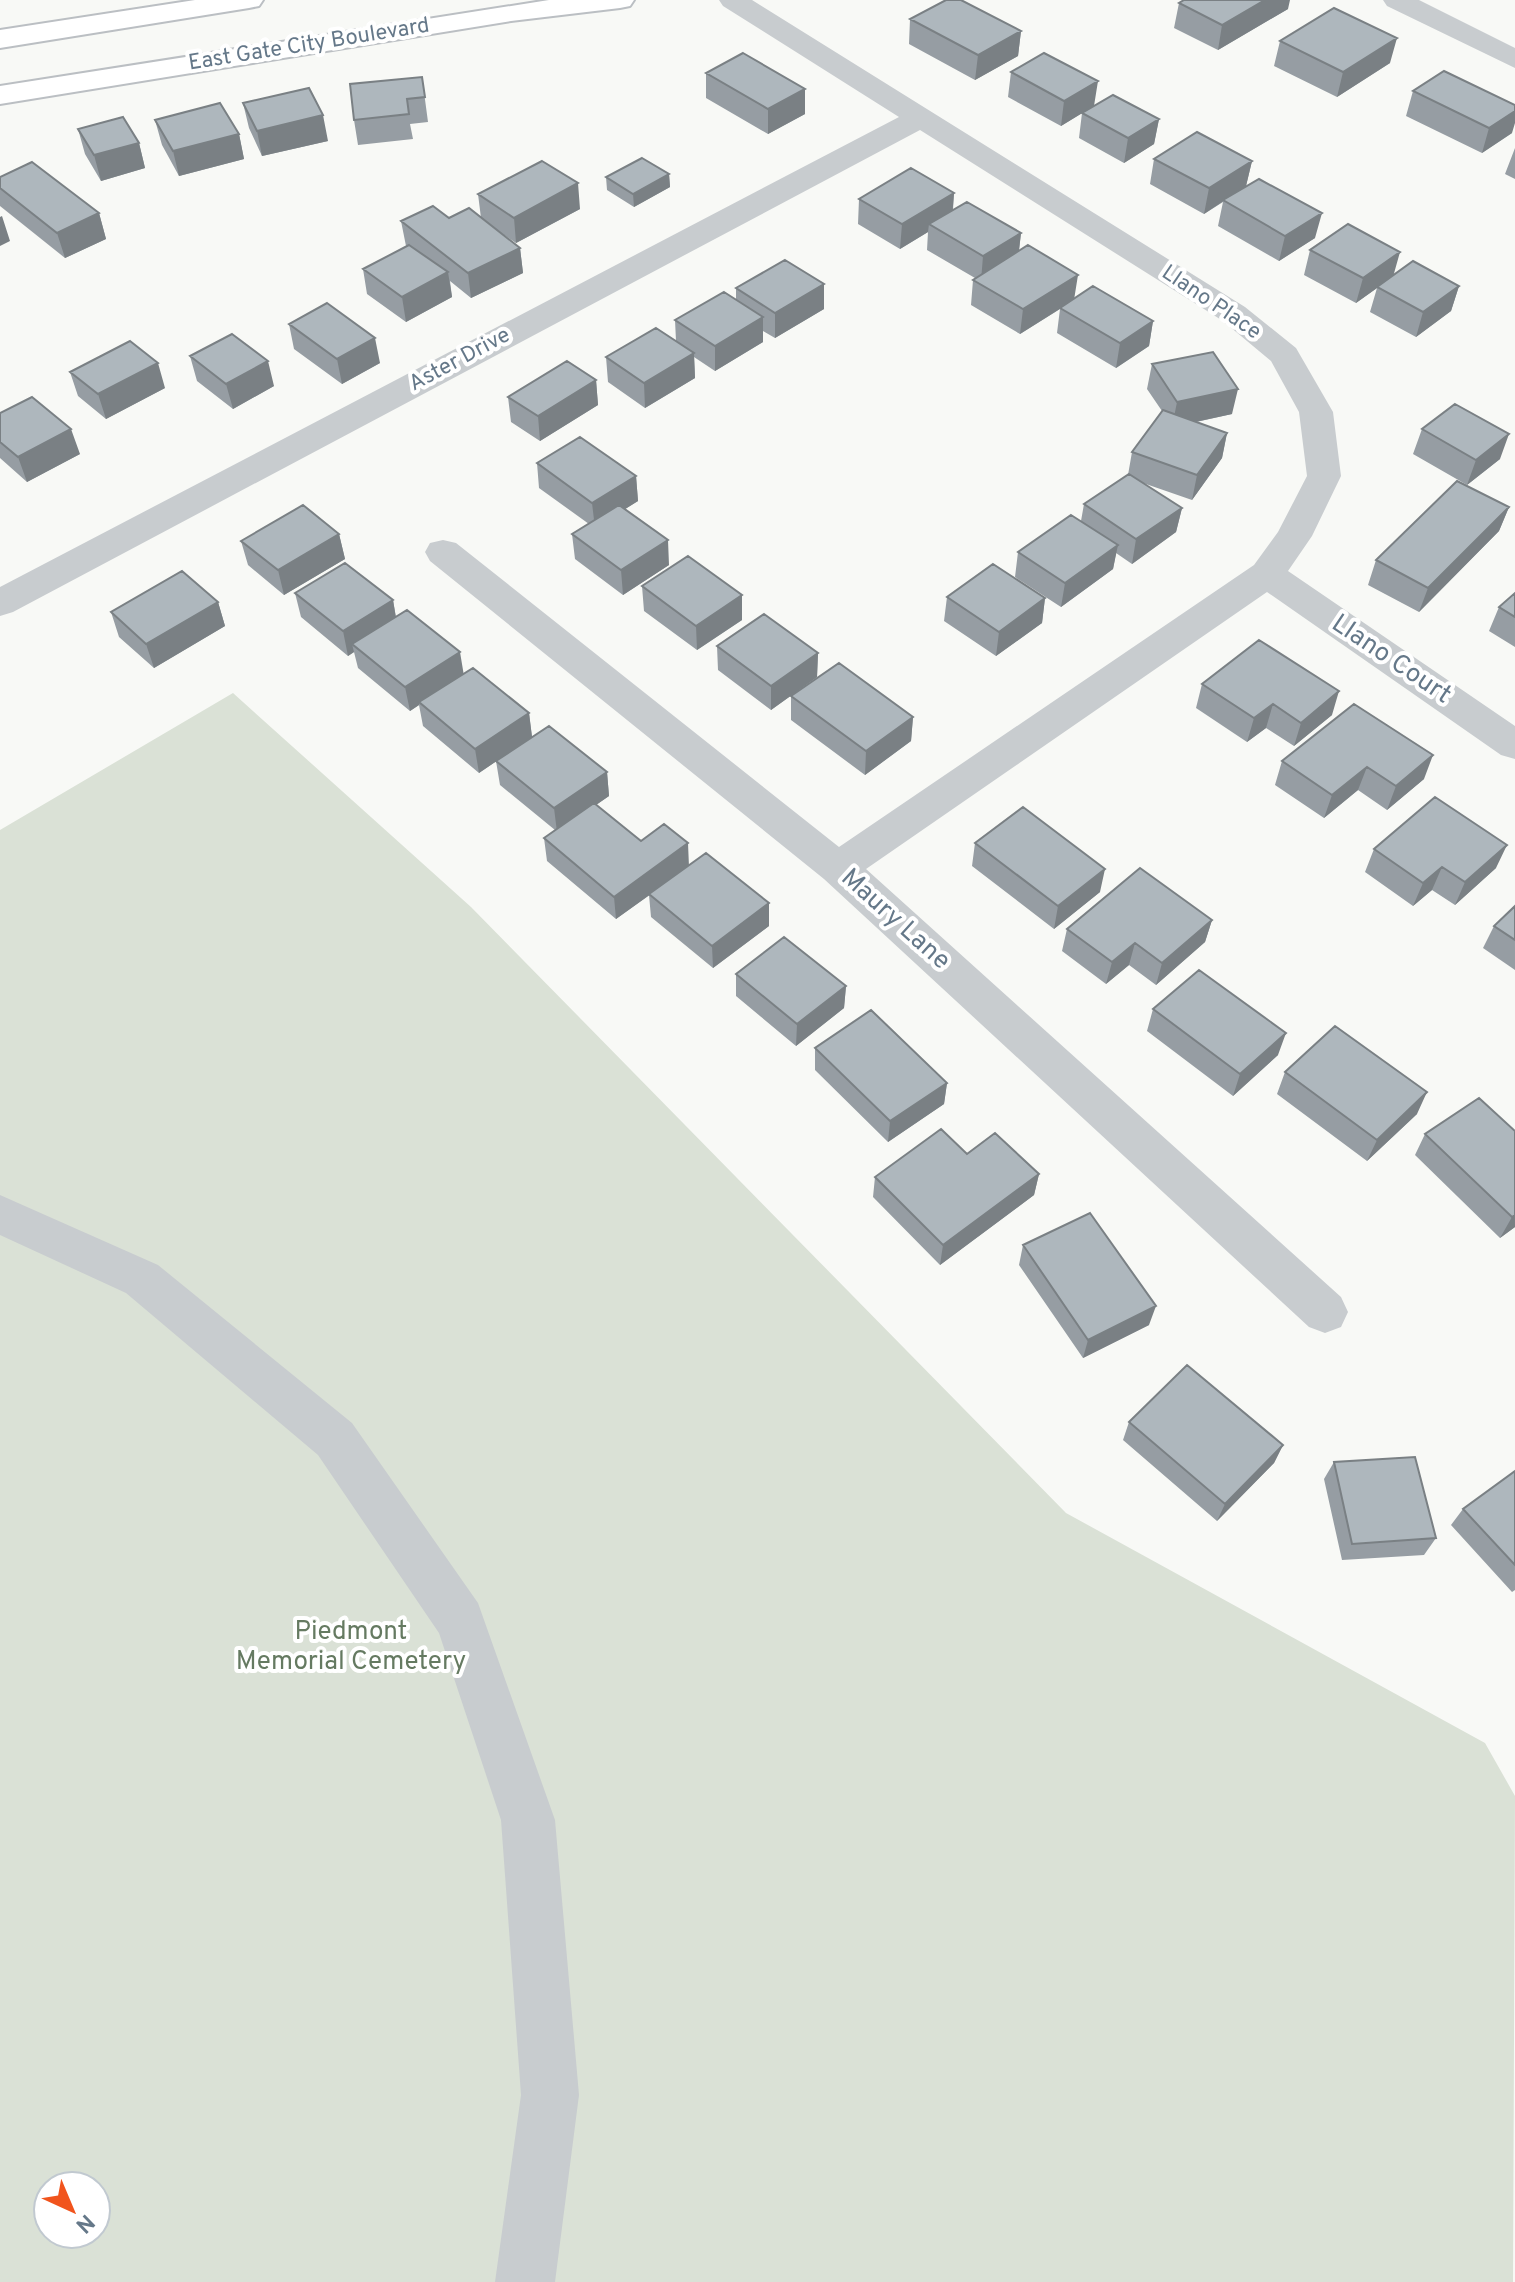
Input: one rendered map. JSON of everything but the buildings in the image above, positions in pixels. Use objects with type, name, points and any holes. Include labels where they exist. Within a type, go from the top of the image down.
[{"type":"main road","points":[[0,39],[249,0]]},
{"type":"main road","name":"East Gate City Boulevard","points":[[0,95],[511,13],[620,0]]},
{"type":"street","name":"Llano Place","points":[[733,0],[1234,314],[1284,355],[1316,412],[1324,476],[1294,536],[1267,574],[838,868]]},
{"type":"street","points":[[1397,0],[1515,59]]},
{"type":"street","name":"Aster Drive","points":[[0,603],[920,118]]},
{"type":"street","name":"Maury Lane","points":[[443,552],[838,868],[1325,1312]]},
{"type":"street","name":"Llano Court","points":[[1267,574],[1515,745]]},
{"type":"street","points":[[0,1214],[142,1279],[335,1439],[460,1620],[528,1820],[550,2095],[525,2282]]},
{"type":"green space","name":"Piedmont Memorial Cemetery","points":[[233,693],[471,907],[1066,1513],[1485,1743],[1515,1796],[1513,2282],[0,2282],[0,830]]}]
